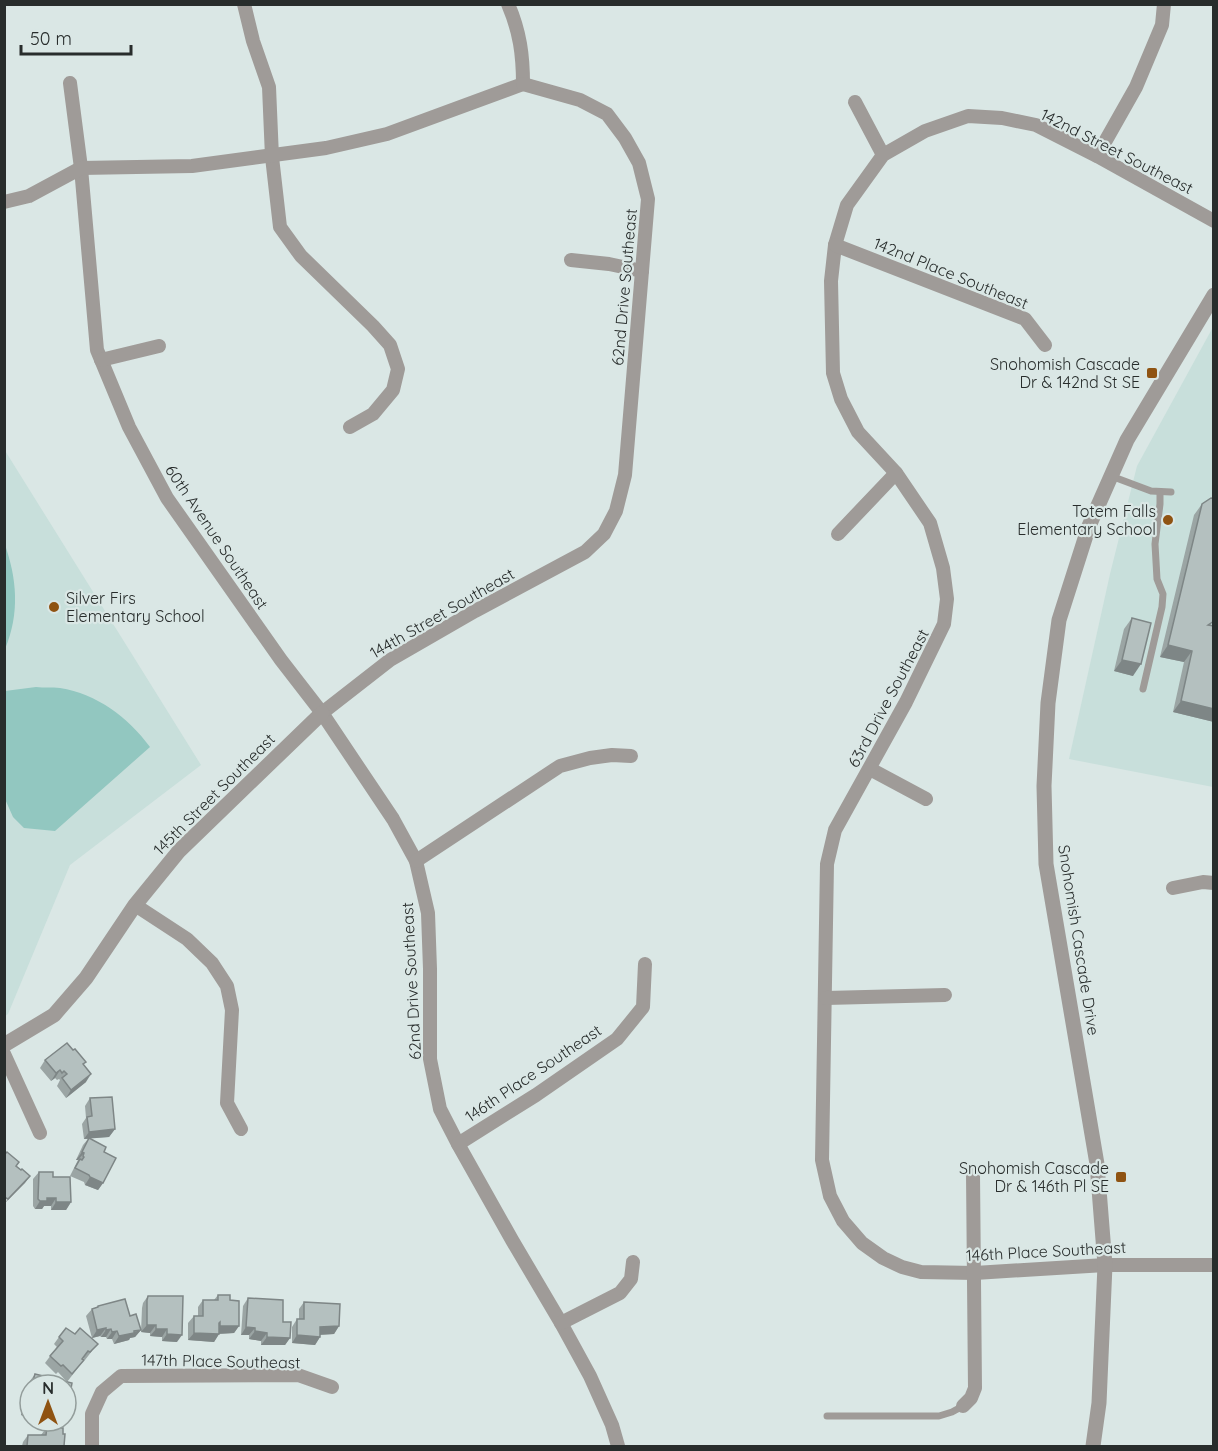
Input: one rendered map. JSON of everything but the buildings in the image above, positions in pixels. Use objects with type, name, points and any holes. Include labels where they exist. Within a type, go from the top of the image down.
[{"type":"street","points":[[244,4],[253,41],[269,87],[272,157],[280,227],[301,256],[390,345],[398,369],[393,390],[373,414],[350,427]]},
{"type":"street","points":[[4,202],[29,196],[81,168],[192,166],[326,148],[387,134],[523,84],[523,57],[516,24],[508,4]]},
{"type":"street","points":[[1097,156],[1136,87],[1162,25],[1164,4]]},
{"type":"street","name":"60th Avenue Southeast","points":[[70,83],[81,168],[97,350],[101,360],[129,427],[167,498],[275,651],[322,712]]},
{"type":"street","name":"62nd Drive Southeast","points":[[523,84],[580,100],[607,114],[626,138],[639,163],[648,199],[625,475],[616,511],[604,534],[585,552]]},
{"type":"street","points":[[855,102],[883,155]]},
{"type":"street","name":"142nd Street Southeast","points":[[968,116],[1002,118],[1036,125],[1214,220]]},
{"type":"street","name":"63rd Drive Southeast","points":[[883,1258],[862,1243],[843,1221],[830,1196],[822,1160],[827,864],[834,830],[906,702],[944,624],[947,599],[943,568],[930,523],[896,473],[858,432],[841,399],[833,373],[831,280],[835,244],[847,205],[883,155],[925,131],[968,116]]},
{"type":"street","name":"142nd Place Southeast","points":[[835,244],[1025,319],[1045,345]]},
{"type":"street","points":[[571,260],[609,264],[642,271]]},
{"type":"street","name":"Snohomish Cascade Drive","points":[[1093,1446],[1099,1403],[1105,1265],[1097,1164],[1046,864],[1044,786],[1047,703],[1059,620],[1089,526],[1127,440],[1214,295]]},
{"type":"street","points":[[101,360],[159,346]]},
{"type":"street","points":[[838,534],[896,473]]},
{"type":"street","name":"144th Street Southeast","points":[[322,712],[390,660],[585,552]]},
{"type":"street","name":"62nd Drive Southeast","points":[[322,712],[393,819],[416,861],[428,913],[430,1059],[441,1109],[458,1144],[590,1376],[612,1425],[618,1446]]},
{"type":"street","name":"145th Street Southeast","points":[[135,905],[179,851],[322,712]]},
{"type":"street","points":[[416,861],[560,766],[590,758],[612,755],[631,756]]},
{"type":"street","points":[[870,769],[926,800]]},
{"type":"street","points":[[1173,888],[1203,882],[1214,883]]},
{"type":"street","points":[[4,1045],[54,1015],[86,978],[135,905],[187,939],[212,963],[227,986],[232,1010],[227,1102],[241,1129]]},
{"type":"street","name":"146th Place Southeast","points":[[458,1144],[536,1095],[617,1039],[643,1006],[645,964]]},
{"type":"street","points":[[826,998],[945,995]]},
{"type":"street","points":[[4,1054],[40,1133]]},
{"type":"street","points":[[963,1406],[971,1398],[975,1388],[972,1174]]},
{"type":"street","name":"146th Place Southeast","points":[[883,1258],[902,1267],[921,1272],[975,1273],[1105,1265],[1214,1265]]},
{"type":"street","points":[[561,1323],[620,1293],[631,1279],[633,1262]]},
{"type":"street","name":"147th Place Southeast","points":[[92,1446],[92,1414],[102,1392],[122,1376],[298,1375],[332,1387]]},
{"type":"lane","points":[[1111,476],[1151,491],[1170,492]]},
{"type":"lane","points":[[1143,690],[1162,607],[1163,594],[1157,579],[1155,544],[1160,492]]},
{"type":"lane","points":[[827,1416],[939,1416],[963,1406]]},
{"type":"shaded area","name":"Totem Falls Elementary School","points":[[1213,327],[1213,787],[1069,759],[1110,574],[1137,466]]},
{"type":"shaded area","name":"Silver Firs Elementary School","points":[[4,449],[201,765],[70,865],[8,1014],[5,1016]]},
{"type":"shaded area","points":[[4,542],[12,569],[15,595],[13,622],[5,649]]},
{"type":"shaded area","points":[[36,687],[74,691],[99,701],[132,726],[150,747],[55,831],[24,828],[13,817],[5,799],[5,691]]},
{"type":"place","name":"Snohomish Cascade Dr & 142nd St SE","points":[[1152,373]]},
{"type":"place","name":"Totem Falls Elementary School","points":[[1168,520]]},
{"type":"place","name":"Silver Firs Elementary School","points":[[54,607]]},
{"type":"place","name":"Snohomish Cascade Dr & 146th Pl SE","points":[[1121,1177]]}]
